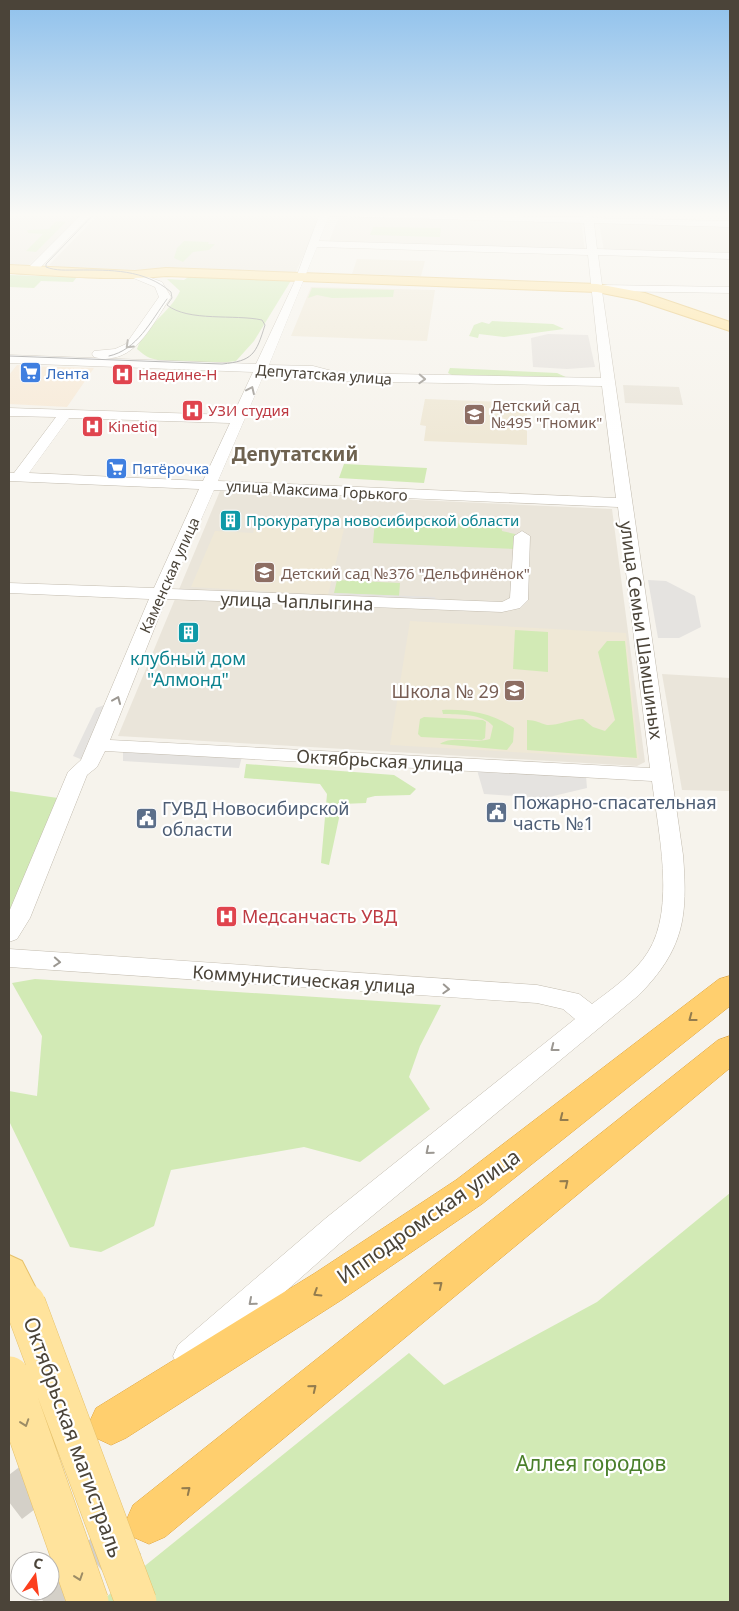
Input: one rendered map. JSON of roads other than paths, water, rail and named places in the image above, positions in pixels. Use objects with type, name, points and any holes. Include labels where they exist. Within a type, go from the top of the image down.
[{"type":"highway","name":"Ипподромская улица","points":[[111,1423],[329,1286],[469,1192],[730,988]]},
{"type":"highway","points":[[149,1521],[730,1049]]},
{"type":"main road","points":[[598,288],[640,296],[730,327]]},
{"type":"main road","name":"Октябрьская магистраль","points":[[17,1288],[136,1602]]},
{"type":"main road","points":[[9,1377],[88,1602]]},
{"type":"street","points":[[9,352],[97,354],[126,349],[165,297],[162,288]]},
{"type":"street","name":"Каменская улица","points":[[9,932],[18,918],[33,884],[78,772],[90,763],[159,596],[297,288]]},
{"type":"street","name":"улица Семьи Шамшиных","points":[[111,1423],[337,1227],[630,988],[657,959],[669,929],[674,888],[597,288]]},
{"type":"street","points":[[609,288],[730,290]]},
{"type":"street","name":"Депутатская улица","points":[[9,359],[260,370],[313,370],[326,375],[373,378],[609,382]]},
{"type":"street","points":[[9,412],[125,414],[237,419]]},
{"type":"street","points":[[14,477],[65,414]]},
{"type":"street","name":"улица Максима Горького","points":[[14,477],[626,503]]},
{"type":"street","name":"улица Чаплыгина","points":[[9,588],[159,596],[502,607],[514,604],[519,600],[519,579],[522,570],[522,536]]},
{"type":"street","name":"Октябрьская улица","points":[[98,745],[661,775]]},
{"type":"street","name":"Коммунистическая улица","points":[[9,958],[537,994],[570,1001],[592,1018]]},
{"type":"tunnel","points":[[9,1502],[55,1467]]},
{"type":"tunnel","points":[[44,1602],[128,1537]]},
{"type":"tram line","points":[[9,356],[222,364],[241,361],[256,349],[265,325],[262,320],[187,314],[167,305],[172,298],[171,292],[166,288]]},
{"type":"tram line","points":[[109,356],[128,348],[142,334],[167,299]]},
{"type":"place","name":"Лента","points":[[30,373]]},
{"type":"place","name":"Наедине-Н","points":[[122,374]]},
{"type":"place","name":"УЗИ студия","points":[[192,410]]},
{"type":"place","name":"Детский сад №495 \"Гномик\"","points":[[475,414]]},
{"type":"place","name":"Kinetiq","points":[[92,426]]},
{"type":"place","name":"Пятёрочка","points":[[116,468]]},
{"type":"place","name":"Прокуратура новосибирской области","points":[[230,520]]},
{"type":"place","name":"Детский сад №376 \"Дельфинёнок\"","points":[[265,573]]},
{"type":"place","name":"клубный дом \"Алмонд\"","points":[[188,633]]},
{"type":"place","name":"Школа № 29","points":[[515,691]]},
{"type":"place","name":"Пожарно-спасательная часть №1","points":[[497,812]]},
{"type":"place","name":"ГУВД Новосибирской области","points":[[146,818]]},
{"type":"place","name":"Медсанчасть УВД","points":[[226,916]]},
{"type":"district","name":"Депутатский","points":[[295,454]]},
{"type":"park label","name":"Аллея городов","points":[[591,1463]]}]
